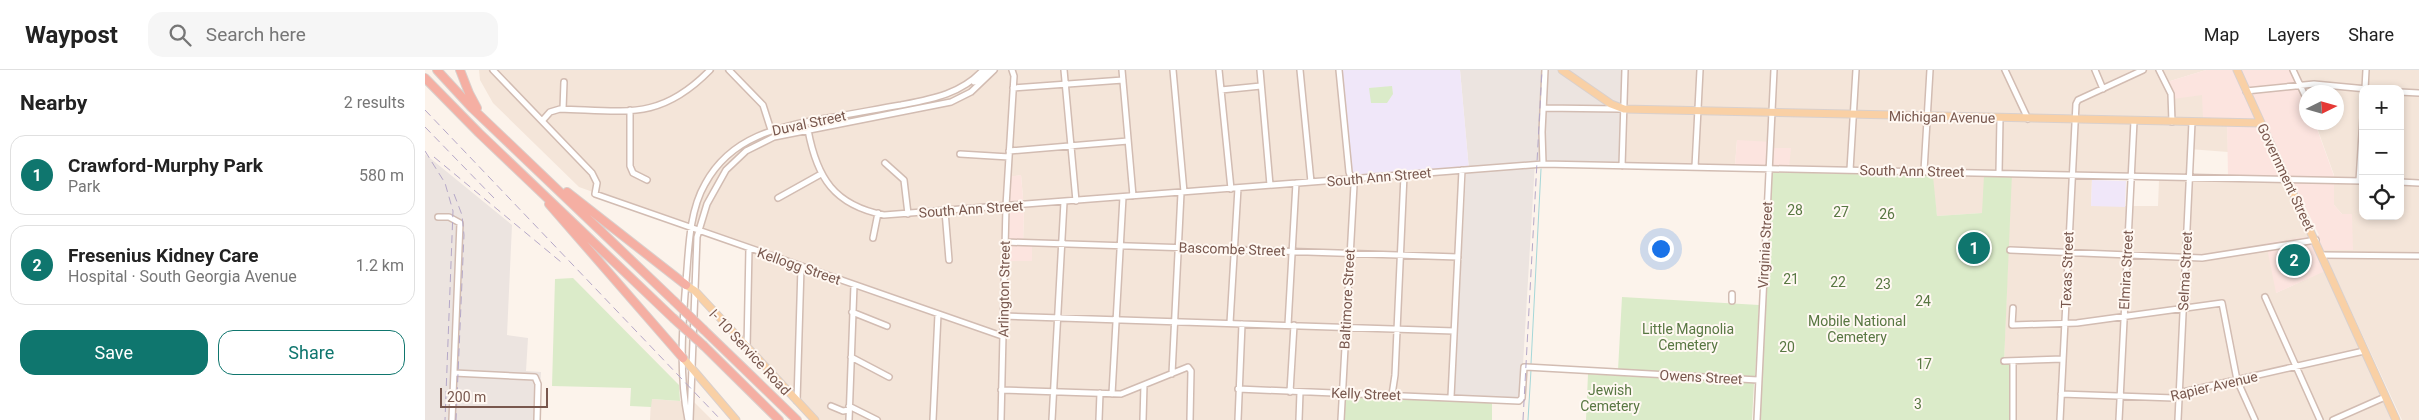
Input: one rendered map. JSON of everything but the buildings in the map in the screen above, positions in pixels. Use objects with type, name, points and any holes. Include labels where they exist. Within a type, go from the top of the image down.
[{"type":"highway","points":[[437,70],[491,125],[797,420]]},
{"type":"highway","points":[[460,70],[474,103],[491,125]]},
{"type":"highway","points":[[425,78],[779,420]]},
{"type":"highway","points":[[548,180],[571,195],[686,285]]},
{"type":"highway","points":[[537,188],[557,214],[683,358]]},
{"type":"main road","name":"Michigan Avenue","points":[[1562,70],[1605,100],[1623,109],[2261,123]]},
{"type":"main road","points":[[1570,70],[1623,109]]},
{"type":"main road","name":"Government Street","points":[[2237,70],[2316,240],[2364,352],[2396,420]]},
{"type":"main road","name":"I- 10 Service Road","points":[[686,285],[695,291],[815,420]]},
{"type":"main road","points":[[683,358],[736,420]]},
{"type":"street","points":[[493,70],[542,121],[550,112],[563,109],[630,110],[661,106],[695,86],[710,70]]},
{"type":"street","points":[[729,70],[763,106],[771,130]]},
{"type":"street","name":"Duval Street","points":[[689,420],[683,390],[683,358],[686,285],[692,229],[705,185],[722,160],[739,145],[771,130],[932,99],[955,92],[970,83],[982,70]]},
{"type":"street","points":[[970,83],[979,80],[989,70]]},
{"type":"street","name":"Duval Street","points":[[689,420],[699,231],[710,195],[726,170],[746,151],[774,138],[951,102],[971,92],[994,70]]},
{"type":"street","points":[[1013,70],[1009,151],[1128,141]]},
{"type":"street","points":[[1064,70],[1075,201]]},
{"type":"street","points":[[1122,70],[1133,196]]},
{"type":"street","points":[[1172,374],[1178,248],[1183,192],[1173,70]]},
{"type":"street","points":[[1219,70],[1231,189]]},
{"type":"street","points":[[1260,70],[1270,186]]},
{"type":"street","points":[[1300,70],[1311,182]]},
{"type":"street","name":"Baltimore Street","points":[[1339,70],[1347,154],[1352,179],[1341,420]]},
{"type":"street","points":[[1543,164],[1545,70]]},
{"type":"street","points":[[1622,166],[1625,70]]},
{"type":"street","points":[[1695,167],[1700,70]]},
{"type":"street","name":"Virginia Street","points":[[1757,420],[1774,70]]},
{"type":"street","points":[[1850,170],[1856,70]]},
{"type":"street","points":[[1924,172],[1930,70]]},
{"type":"street","points":[[2005,70],[2028,119]]},
{"type":"street","points":[[2095,70],[2103,89],[2143,70]]},
{"type":"street","points":[[2159,70],[2171,94],[2172,122]]},
{"type":"street","points":[[2293,70],[2299,84]]},
{"type":"street","points":[[2365,85],[2366,70]]},
{"type":"street","points":[[1013,88],[1123,80]]},
{"type":"street","points":[[563,109],[564,82]]},
{"type":"street","points":[[2246,91],[2299,84],[2359,89]]},
{"type":"street","points":[[1221,90],[1261,86]]},
{"type":"street","name":"Texas Street","points":[[2060,420],[2067,252],[2076,104],[2078,100],[2103,89]]},
{"type":"street","points":[[2404,92],[2419,93]]},
{"type":"street","points":[[1602,109],[1605,100]]},
{"type":"street","points":[[1543,108],[1623,109]]},
{"type":"street","points":[[630,110],[630,166],[633,173],[647,180]]},
{"type":"street","points":[[1999,173],[2000,118]]},
{"type":"street","name":"Kellogg Street","points":[[542,121],[595,178],[597,188],[595,194],[1003,336]]},
{"type":"street","name":"Elmira Street","points":[[2119,420],[2134,121]]},
{"type":"street","name":"Selma Street","points":[[2178,420],[2192,122]]},
{"type":"street","points":[[785,126],[808,130]]},
{"type":"street","name":"South Ann Street","points":[[808,130],[813,155],[821,174],[833,191],[851,205],[878,214],[945,212],[1543,164],[2359,181]]},
{"type":"street","points":[[2361,175],[2363,130]]},
{"type":"street","name":"Arlington Street","points":[[1001,420],[1009,151]]},
{"type":"street","points":[[960,154],[1009,157]]},
{"type":"street","points":[[885,163],[904,180],[908,214]]},
{"type":"street","points":[[1451,397],[1462,170]]},
{"type":"street","points":[[778,198],[821,174]]},
{"type":"street","points":[[1392,395],[1395,376],[1404,175]]},
{"type":"street","points":[[2404,182],[2419,183]]},
{"type":"street","points":[[1290,392],[1296,183]]},
{"type":"street","points":[[1230,323],[1238,188]]},
{"type":"street","points":[[1112,394],[1123,197]]},
{"type":"street","points":[[1052,420],[1063,202]]},
{"type":"street","points":[[945,212],[949,260]]},
{"type":"street","points":[[873,238],[878,214]]},
{"type":"street","points":[[438,217],[456,219],[460,223],[452,420]]},
{"type":"street","points":[[2010,250],[2202,258],[2316,240]]},
{"type":"street","name":"Bascombe Street","points":[[1005,242],[1458,257]]},
{"type":"street","points":[[747,349],[749,248]]},
{"type":"street","points":[[2322,256],[2419,256]]},
{"type":"street","points":[[797,401],[801,266]]},
{"type":"street","points":[[849,420],[854,285]]},
{"type":"street","points":[[1732,294],[1732,301]]},
{"type":"street","points":[[2265,297],[2320,420]]},
{"type":"street","points":[[2013,308],[2012,325],[2065,323],[2123,317],[2221,303],[2237,380],[2255,420]]},
{"type":"street","points":[[852,312],[887,326]]},
{"type":"street","points":[[933,420],[938,314]]},
{"type":"street","points":[[1003,316],[1454,331]]},
{"type":"street","points":[[1238,420],[1242,324]]},
{"type":"street","name":"Rapier Avenue","points":[[2061,394],[2174,398],[2183,392],[2364,352]]},
{"type":"street","points":[[851,357],[889,377]]},
{"type":"street","points":[[2004,361],[2063,359]]},
{"type":"street","points":[[2013,361],[2013,420]]},
{"type":"street","points":[[1001,390],[1121,394],[1189,366],[1191,371],[1190,420]]},
{"type":"street","name":"Owens Street","points":[[1494,399],[1519,401],[1522,398],[1524,367],[1759,380]]},
{"type":"street","points":[[454,373],[535,377],[538,384],[537,420]]},
{"type":"street","points":[[1143,420],[1144,385]]},
{"type":"street","name":"Kelly Street","points":[[1238,389],[1494,399]]},
{"type":"street","points":[[1299,420],[1301,392]]},
{"type":"street","points":[[1099,420],[1100,393]]},
{"type":"street","points":[[2333,420],[2385,397]]},
{"type":"street","points":[[831,406],[843,411],[854,407],[877,420]]},
{"type":"shaded area","points":[[479,70],[1012,70],[1009,124],[1013,70],[1342,70],[1462,170],[1451,397],[1341,420],[814,420],[747,349],[749,248],[579,187],[493,103],[480,80]],"holes":[[[1021,175],[1024,209],[1023,244],[1032,261],[1003,261],[1005,178]]]},
{"type":"shaded area","points":[[1339,70],[1460,70],[1469,170],[1352,179]]},
{"type":"shaded area","points":[[1460,70],[1627,70],[1624,163],[1535,162],[1521,398],[1454,395],[1466,174],[1469,170]]},
{"type":"shaded area","points":[[1627,70],[2206,70],[2167,82],[2203,95],[2227,120],[2228,152],[2189,149],[2188,176],[2092,177],[2091,206],[2158,206],[2159,180],[2287,181],[2312,237],[2276,293],[2326,270],[2395,420],[2009,420],[2010,364],[2004,364],[2011,175],[1982,213],[1937,216],[1932,176],[1789,168],[1771,148],[1737,140],[1735,165],[1624,163]]},
{"type":"shaded area","points":[[2206,70],[2291,70],[2299,89],[2299,130],[2317,130],[2334,176],[2334,205],[2342,214],[2352,214],[2353,250],[2324,250],[2332,268],[2276,293],[2266,243],[2319,235],[2291,178],[2228,176],[2227,120],[2203,119],[2202,95],[2173,99],[2167,82]]},
{"type":"shaded area","points":[[2291,70],[2419,70],[2419,420],[2402,420],[2323,250],[2352,250],[2352,214],[2342,214],[2334,205],[2334,175],[2318,130],[2344,130],[2344,85],[2299,85],[2299,89]]},
{"type":"shaded area","points":[[1737,140],[1772,142],[1771,148],[1791,148],[1789,168],[1735,165]]},
{"type":"shaded area","points":[[425,154],[512,225],[507,335],[528,338],[526,371],[541,372],[539,420],[425,420]]},
{"type":"shaded area","points":[[1021,175],[1024,209],[1023,244],[1032,245],[1032,261],[1002,261],[1005,177]]},
{"type":"shaded area","points":[[2092,180],[2126,181],[2125,207],[2091,206]]},
{"type":"shaded area","points":[[651,399],[694,402],[712,420],[650,420]]},
{"type":"green space","points":[[1392,86],[1393,94],[1387,103],[1371,103],[1369,88]]},
{"type":"green space","name":"Mobile National Cemetery","points":[[1772,172],[1933,176],[1937,216],[1982,213],[1984,175],[2012,173],[2004,364],[2011,364],[2010,420],[1760,420]]},
{"type":"green space","points":[[573,278],[679,385],[680,401],[652,399],[651,407],[630,406],[631,388],[552,386],[555,279]]},
{"type":"green space","name":"Little Magnolia Cemetery","points":[[1622,297],[1759,305],[1755,378],[1618,370]]},
{"type":"green space","name":"Jewish Cemetery","points":[[1588,374],[1754,383],[1752,420],[1586,420]]},
{"type":"green space","points":[[1342,394],[1492,401],[1492,420],[1341,420]]},
{"type":"waterway","points":[[1531,364],[1541,169]]},
{"type":"waterway","points":[[1528,420],[1531,370]]},
{"type":"railway","points":[[1523,420],[1542,70]]},
{"type":"railway","points":[[425,110],[721,420]]},
{"type":"railway","points":[[425,127],[494,198]]},
{"type":"railway","points":[[425,151],[445,183],[453,211],[445,420]]},
{"type":"railway","points":[[434,157],[561,262]]},
{"type":"railway","points":[[454,194],[462,215],[464,235],[456,420]]},
{"type":"place","name":"Crawford-Murphy Park","points":[[1974,248]]},
{"type":"place","name":"Fresenius Kidney Care","points":[[2294,260]]},
{"type":"park label","name":"28","points":[[1795,210]]},
{"type":"park label","name":"27","points":[[1841,212]]},
{"type":"park label","name":"26","points":[[1887,214]]},
{"type":"park label","name":"21","points":[[1791,279]]},
{"type":"park label","name":"22","points":[[1838,282]]},
{"type":"park label","name":"23","points":[[1883,284]]},
{"type":"park label","name":"24","points":[[1923,301]]},
{"type":"park label","name":"20","points":[[1787,347]]},
{"type":"park label","name":"17","points":[[1924,364]]},
{"type":"park label","name":"3","points":[[1918,404]]}]
